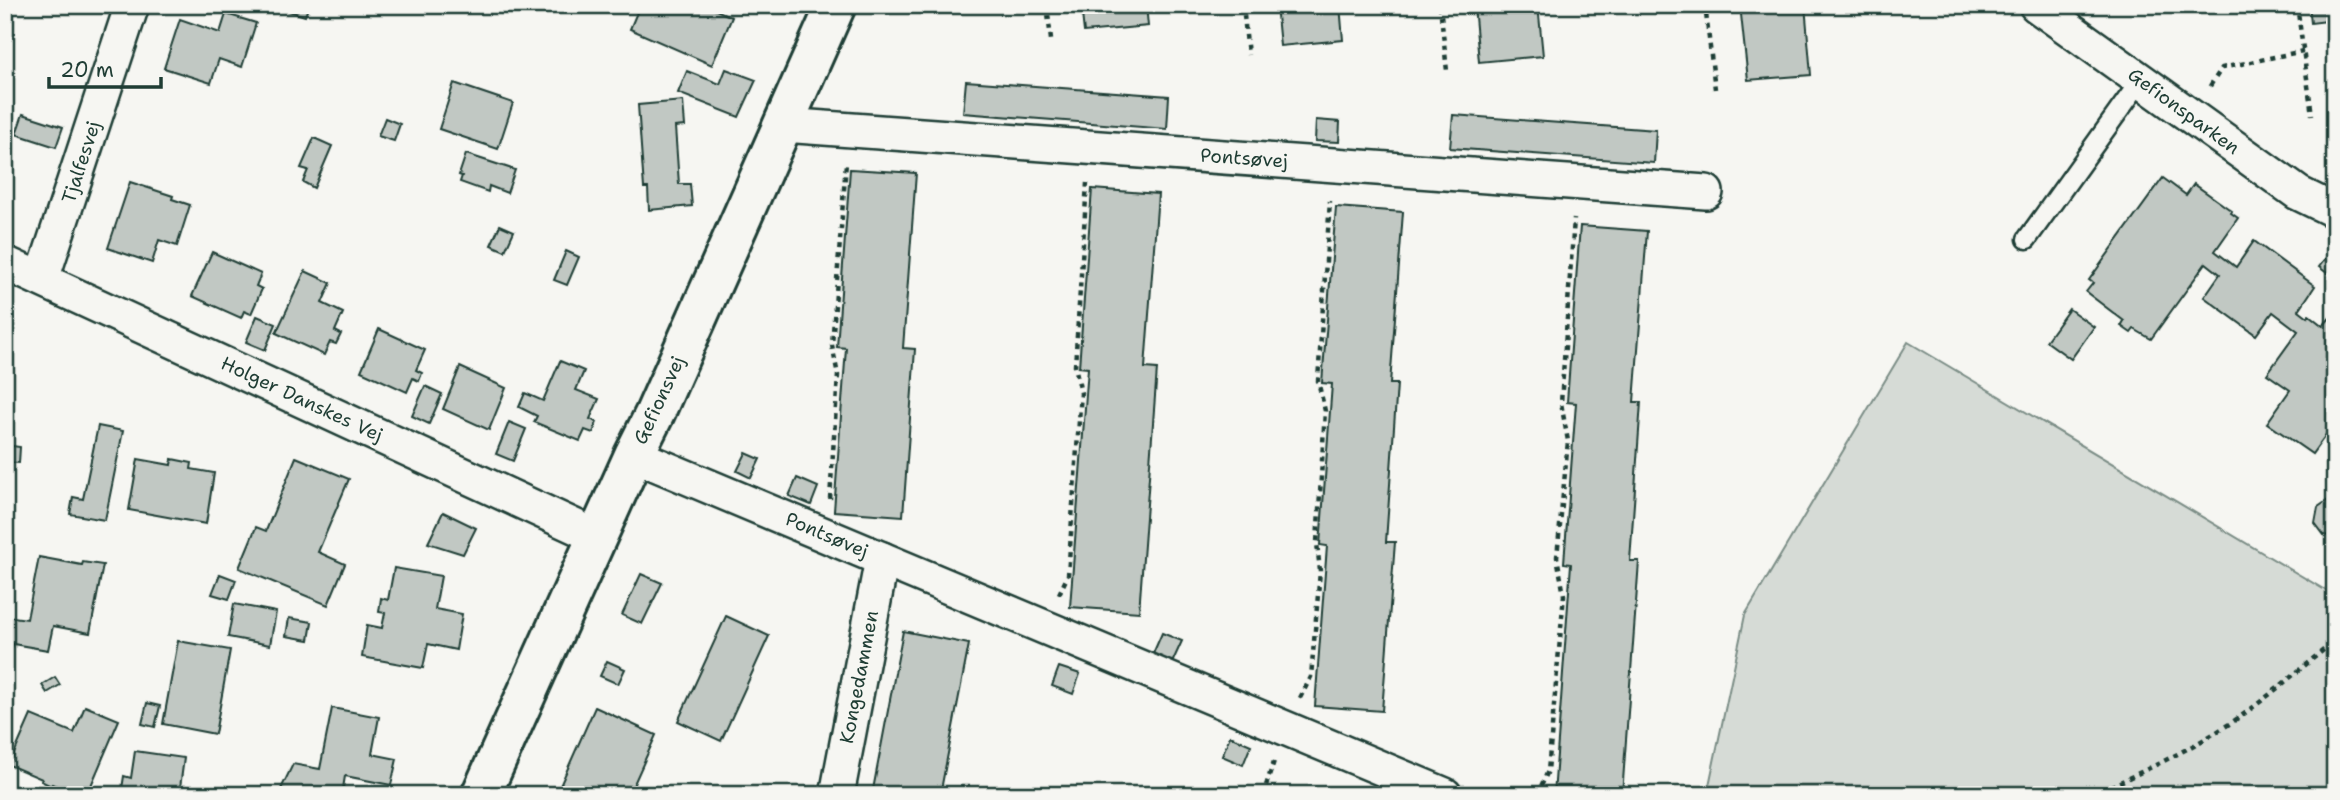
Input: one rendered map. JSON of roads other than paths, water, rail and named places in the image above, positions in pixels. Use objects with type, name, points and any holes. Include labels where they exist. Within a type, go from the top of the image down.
[{"type":"main road","name":"Gefionsvej","points":[[481,795],[655,413],[836,5]]},
{"type":"street","name":"Tjalfesvej","points":[[42,279],[132,5]]},
{"type":"street","name":"Gefionsparken","points":[[2036,5],[2298,192],[2335,211]]},
{"type":"street","name":"Pontsøvej","points":[[783,125],[1706,192]]},
{"type":"street","name":"Holger Danskes Vej","points":[[5,263],[598,537]]},
{"type":"street","name":"Pontsøvej","points":[[634,455],[1445,795]]},
{"type":"street","name":"Kongedammen","points":[[837,795],[882,559]]},
{"type":"lane","points":[[2027,239],[2141,80]]}]
